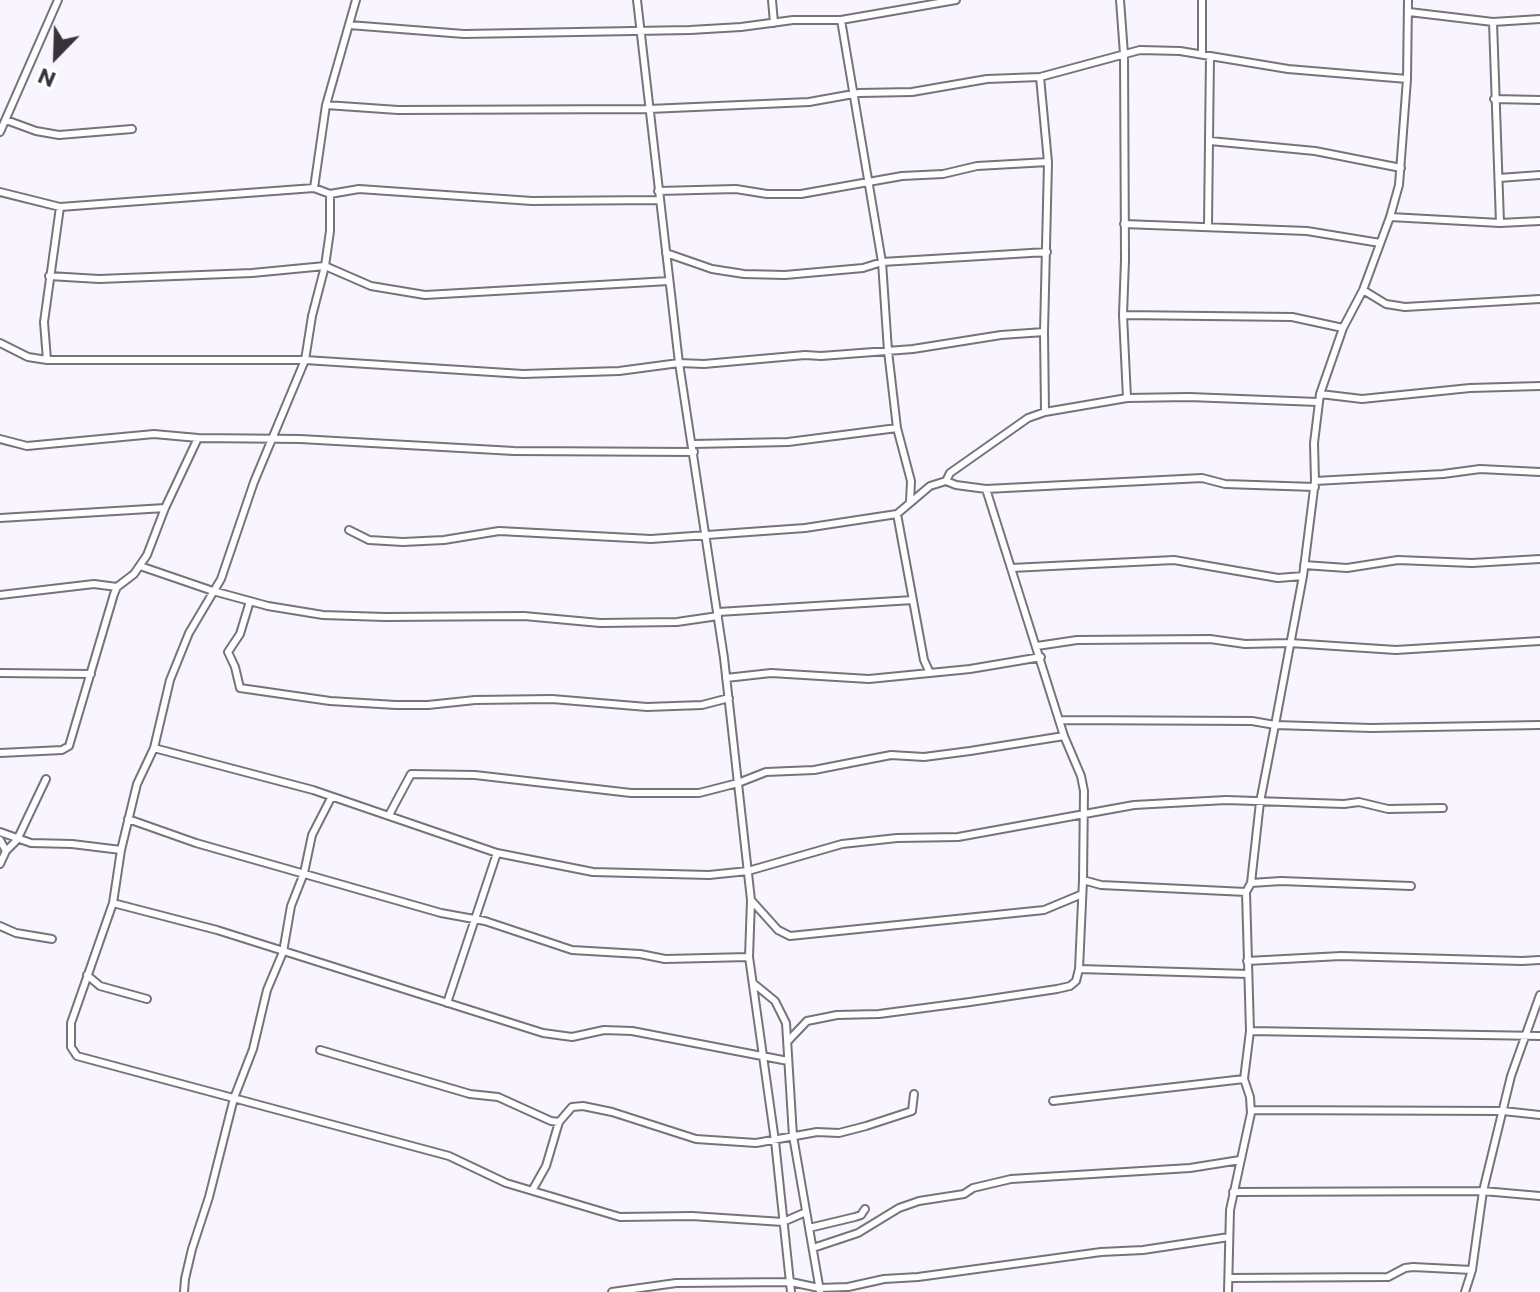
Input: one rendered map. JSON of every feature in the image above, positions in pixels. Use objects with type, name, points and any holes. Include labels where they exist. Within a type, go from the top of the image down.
[{"type":"street","points":[[0,132],[58,0]]},
{"type":"street","points":[[314,188],[326,105],[356,0]]},
{"type":"street","points":[[637,0],[679,363],[729,698],[751,900],[749,957],[775,1141],[791,1292]]},
{"type":"street","points":[[772,0],[774,23]]},
{"type":"street","points":[[349,25],[464,34],[741,27],[841,20],[933,1],[956,0]]},
{"type":"street","points":[[1120,0],[1124,54],[1123,315],[1127,398]]},
{"type":"street","points":[[1202,0],[1210,141],[1208,225]]},
{"type":"street","points":[[1228,1292],[1233,1192],[1251,1110],[1244,1079],[1250,1031],[1246,892],[1251,883],[1260,802],[1303,576],[1315,484],[1314,443],[1319,398],[1343,328],[1363,290],[1390,217],[1401,168],[1408,0]]},
{"type":"street","points":[[1409,12],[1493,22],[1540,19]]},
{"type":"street","points":[[841,20],[882,262],[888,351],[897,428],[911,481],[910,502]]},
{"type":"street","points":[[1493,22],[1500,223]]},
{"type":"street","points":[[326,105],[398,110],[649,109],[809,102],[859,93],[912,92],[987,79],[1040,77],[1140,50],[1206,55],[1288,69],[1407,79]]},
{"type":"street","points":[[1040,77],[1048,162],[1045,412]]},
{"type":"street","points":[[1494,99],[1540,100]]},
{"type":"street","points":[[6,120],[59,135],[132,129]]},
{"type":"street","points":[[1210,141],[1315,151],[1401,168]]},
{"type":"street","points":[[658,191],[736,189],[780,194],[902,176],[943,174],[977,166],[1048,162]]},
{"type":"street","points":[[1499,178],[1540,175]]},
{"type":"street","points":[[0,192],[60,207],[314,188],[330,194],[359,189],[532,201],[659,200]]},
{"type":"street","points":[[330,194],[330,231],[325,266],[305,360],[271,439],[221,579],[182,649],[170,680],[154,748],[137,784],[128,819],[113,903],[71,1023],[71,1047],[77,1056],[398,1145],[449,1156],[506,1183],[620,1217],[692,1216],[783,1222],[806,1212]]},
{"type":"street","points":[[47,360],[44,322],[60,207]]},
{"type":"street","points":[[1390,217],[1500,223],[1540,221]]},
{"type":"street","points":[[1124,224],[1307,231],[1380,243]]},
{"type":"street","points":[[666,253],[712,269],[785,275],[863,268],[882,262],[1047,252]]},
{"type":"street","points":[[49,276],[99,279],[252,273],[325,266],[371,286],[425,295],[669,281]]},
{"type":"street","points":[[1363,290],[1386,304],[1405,307],[1540,299]]},
{"type":"street","points":[[1123,315],[1292,317],[1343,328]]},
{"type":"street","points":[[0,343],[28,357],[47,360],[305,360],[523,374],[619,371],[679,363],[704,364],[913,349],[1001,335],[1044,332]]},
{"type":"street","points":[[946,481],[950,473],[1028,418],[1045,412],[1127,398],[1362,399],[1470,388],[1540,386]]},
{"type":"street","points":[[0,439],[27,446],[154,434],[514,451],[693,448],[788,442],[897,428]]},
{"type":"street","points":[[0,595],[94,584],[117,587],[128,581],[140,566],[158,531],[165,508],[198,438]]},
{"type":"street","points":[[349,530],[369,540],[393,542],[444,540],[499,531],[615,539],[707,535],[805,528],[897,514],[930,486],[946,481],[986,489],[1202,478],[1225,484],[1315,484],[1480,469],[1540,472]]},
{"type":"street","points":[[911,481],[930,486]]},
{"type":"street","points":[[788,1041],[807,1021],[837,1015],[879,1014],[1070,986],[1076,981],[1083,880],[1081,776],[1064,736],[986,489]]},
{"type":"street","points":[[0,518],[165,508]]},
{"type":"street","points":[[897,514],[924,660],[929,671]]},
{"type":"street","points":[[1304,565],[1347,568],[1398,560],[1472,563],[1540,559]]},
{"type":"street","points":[[1011,568],[1174,560],[1278,578],[1303,576]]},
{"type":"street","points":[[140,566],[213,591],[299,612],[385,617],[524,616],[600,623],[677,622],[718,614],[913,600]]},
{"type":"street","points":[[0,753],[62,750],[69,746],[117,587]]},
{"type":"street","points":[[250,601],[242,629],[228,652],[240,688],[330,701],[396,705],[562,699],[647,707],[702,705],[729,698]]},
{"type":"street","points":[[1037,646],[1077,640],[1210,639],[1269,646],[1290,643],[1396,650],[1540,641]]},
{"type":"street","points":[[726,678],[771,673],[869,679],[982,668],[1041,657]]},
{"type":"street","points":[[0,673],[91,674]]},
{"type":"street","points":[[1059,720],[1265,721],[1275,725],[1371,728],[1540,725]]},
{"type":"street","points":[[389,815],[411,774],[475,775],[631,793],[699,793],[766,772],[814,770],[891,755],[924,757],[1064,736]]},
{"type":"street","points":[[154,748],[313,790],[497,853],[593,872],[687,875],[748,871],[842,844],[897,838],[958,837],[1134,805],[1216,800],[1359,802],[1388,809],[1443,808]]},
{"type":"street","points":[[0,864],[6,851],[17,840],[46,779]]},
{"type":"street","points":[[184,1292],[188,1264],[234,1098],[253,1049],[267,990],[283,952],[291,906],[304,873],[312,835],[331,798]]},
{"type":"street","points":[[128,819],[183,839],[441,913],[473,919],[552,945],[592,953],[640,954],[665,959],[749,957]]},
{"type":"street","points":[[0,832],[17,840],[41,844],[121,850]]},
{"type":"street","points":[[0,840],[6,851]]},
{"type":"street","points":[[447,1003],[497,853]]},
{"type":"street","points":[[1083,880],[1101,885],[1246,892]]},
{"type":"street","points":[[1251,883],[1281,881],[1411,886]]},
{"type":"street","points":[[751,900],[778,930],[790,936],[1044,910],[1080,895]]},
{"type":"street","points":[[113,903],[217,930],[559,1036],[572,1037],[604,1030],[632,1031],[788,1061]]},
{"type":"street","points":[[0,926],[16,933],[52,939]]},
{"type":"street","points":[[1247,961],[1341,956],[1540,960]]},
{"type":"street","points":[[1079,969],[1248,974]]},
{"type":"street","points":[[87,975],[100,986],[147,999]]},
{"type":"street","points":[[753,983],[771,996],[781,1011],[788,1041],[793,1136],[820,1290]]},
{"type":"street","points":[[1465,1292],[1472,1270],[1483,1191],[1503,1111],[1524,1035],[1540,995]]},
{"type":"street","points":[[1250,1031],[1540,1036]]},
{"type":"street","points":[[320,1050],[470,1094],[498,1097],[559,1122]]},
{"type":"street","points":[[1053,1101],[1244,1079]]},
{"type":"street","points":[[533,1189],[546,1166],[559,1122],[572,1107],[583,1106],[640,1120],[696,1139],[756,1143],[817,1132],[839,1133],[907,1113],[912,1111],[914,1094]]},
{"type":"street","points":[[1251,1110],[1503,1111],[1540,1115]]},
{"type":"street","points":[[813,1248],[858,1233],[909,1205],[964,1194],[973,1188],[1011,1179],[1190,1168],[1240,1160]]},
{"type":"street","points":[[1233,1192],[1483,1191],[1540,1196]]},
{"type":"street","points":[[809,1228],[861,1215],[865,1209]]},
{"type":"street","points":[[612,1292],[676,1283],[791,1282],[820,1290],[884,1279],[1101,1252],[1143,1250],[1229,1237]]},
{"type":"street","points":[[1229,1278],[1304,1275],[1388,1277],[1413,1267],[1472,1270]]}]
